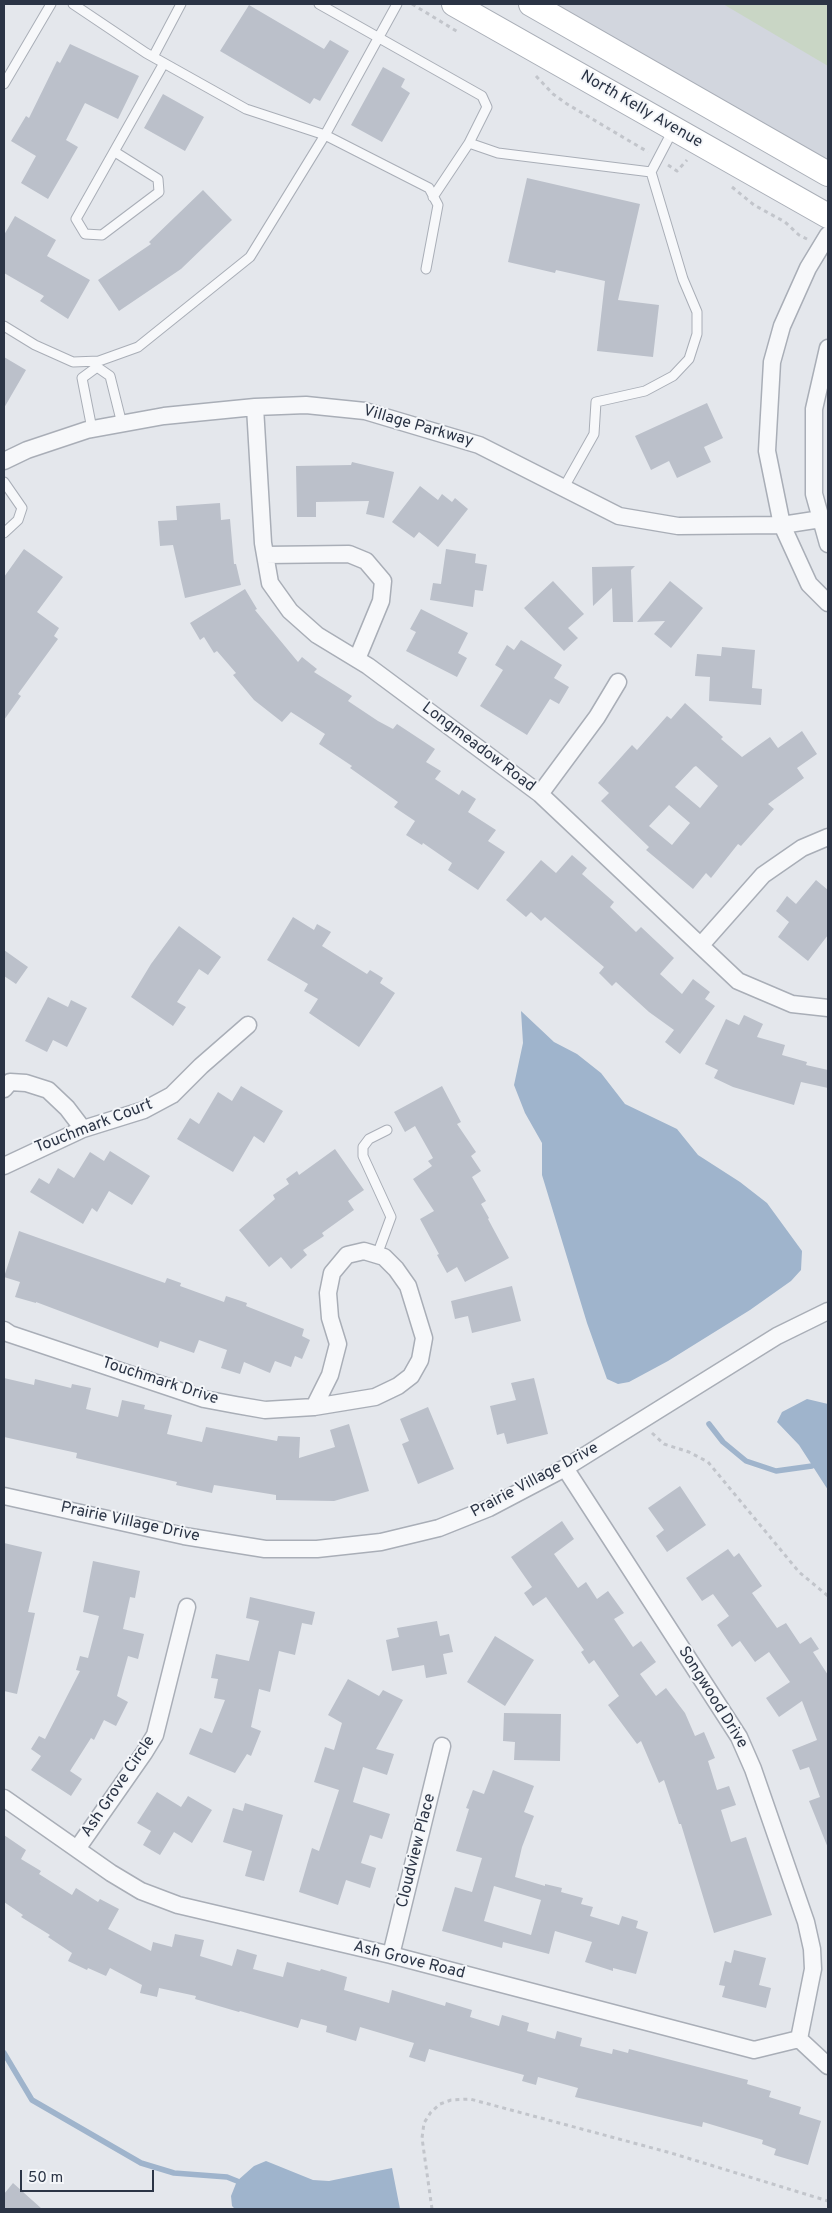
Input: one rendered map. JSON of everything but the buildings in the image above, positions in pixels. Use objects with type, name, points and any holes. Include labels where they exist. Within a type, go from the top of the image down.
[{"type":"street","name":"North Kelly Avenue","points":[[454,4],[828,216]]},
{"type":"street","points":[[531,4],[828,174]]},
{"type":"street","points":[[824,240],[782,326],[772,362],[767,451],[782,525],[809,584],[828,603]]},
{"type":"street","points":[[828,348],[814,409],[814,494],[828,544]]},
{"type":"street","name":"Village Parkway","points":[[4,461],[27,450],[92,429],[164,416],[255,407],[306,405],[365,410],[479,445],[562,489],[619,516],[678,526],[782,525],[821,519]]},
{"type":"street","name":"Longmeadow Road","points":[[255,407],[265,555],[270,584],[290,612],[317,634],[357,659],[540,794],[738,981],[792,1004],[828,1008]]},
{"type":"street","points":[[265,555],[348,554],[366,561],[383,581],[381,601],[357,659]]},
{"type":"street","points":[[540,794],[597,717],[618,682]]},
{"type":"street","points":[[701,945],[763,875],[802,848],[828,837]]},
{"type":"street","name":"Touchmark Court","points":[[4,1166],[83,1129],[144,1110],[172,1095],[248,1024]]},
{"type":"street","points":[[4,1090],[10,1082],[26,1082],[48,1090],[67,1108],[83,1129]]},
{"type":"street","points":[[314,1407],[330,1375],[338,1344],[330,1318],[328,1293],[332,1273],[347,1256],[364,1251],[377,1255]]},
{"type":"street","name":"Touchmark Drive","points":[[6,1334],[204,1399],[265,1410],[314,1407],[375,1396],[398,1386],[411,1376],[420,1360],[424,1338],[408,1286],[396,1269],[384,1258],[377,1255]]},
{"type":"street","name":"Prairie Village Drive","points":[[4,1496],[184,1536],[265,1549],[317,1549],[381,1542],[439,1528],[489,1508],[564,1468],[776,1336],[828,1311]]},
{"type":"street","name":"Songwood Drive","points":[[564,1468],[739,1737],[754,1769],[806,1922],[812,1949],[810,1985],[799,2039]]},
{"type":"street","name":"Ash Grove Circle","points":[[77,1849],[155,1735],[187,1607]]},
{"type":"street","name":"Cloudview Place","points":[[391,1955],[442,1746]]},
{"type":"street","name":"Ash Grove Road","points":[[4,1798],[111,1873],[142,1891],[178,1905],[391,1955],[754,2050],[799,2039]]},
{"type":"street","points":[[799,2039],[828,2066]]},
{"type":"lane","points":[[4,84],[51,4]]},
{"type":"lane","points":[[73,4],[153,57],[246,109],[325,135],[429,188],[438,205],[426,269]]},
{"type":"lane","points":[[153,57],[181,4]]},
{"type":"lane","points":[[320,4],[482,96],[487,107],[469,143],[433,196]]},
{"type":"lane","points":[[92,429],[82,378],[96,364],[138,347],[250,257],[325,135],[397,4]]},
{"type":"lane","points":[[115,152],[158,179],[158,192],[102,235],[85,234],[76,219],[164,63]]},
{"type":"lane","points":[[562,489],[594,434],[596,402],[645,391],[673,376],[689,359],[697,334],[697,312],[683,279],[651,172],[674,129]]},
{"type":"lane","points":[[469,143],[498,154],[651,172]]},
{"type":"lane","points":[[4,326],[35,345],[73,362],[96,364],[110,376],[122,424]]},
{"type":"lane","points":[[4,482],[22,508],[18,520],[4,533]]},
{"type":"lane","points":[[377,1255],[391,1217],[364,1156],[363,1147],[369,1139],[387,1130]]},
{"type":"path","points":[[412,4],[461,34]]},
{"type":"path","points":[[534,74],[553,94],[567,104],[677,171],[686,160],[692,160]]},
{"type":"path","points":[[728,184],[754,205],[786,222],[799,234],[824,240]]},
{"type":"path","points":[[643,1420],[654,1436],[664,1444],[689,1452],[708,1462],[798,1572],[828,1596]]},
{"type":"path","points":[[432,2209],[422,2138],[424,2123],[431,2112],[440,2104],[451,2100],[470,2099],[671,2153],[828,2201]]},
{"type":"shaded area","points":[[551,4],[828,4],[828,161]]},
{"type":"green space","points":[[723,4],[828,4],[828,66]]},
{"type":"water","points":[[521,1011],[554,1042],[577,1054],[601,1073],[625,1104],[677,1129],[698,1155],[740,1182],[767,1203],[802,1251],[801,1270],[791,1281],[750,1310],[668,1361],[629,1382],[618,1384],[607,1379],[587,1323],[542,1175],[542,1143],[525,1113],[514,1085],[523,1043]]},
{"type":"water","points":[[807,1399],[828,1404],[828,1490],[799,1445],[777,1422],[782,1412]]},
{"type":"water","points":[[266,2161],[313,2180],[329,2181],[392,2168],[400,2209],[235,2209],[232,2206],[231,2196],[237,2181],[254,2166]]},
{"type":"waterway","points":[[709,1424],[723,1442],[746,1461],[776,1471],[812,1466]]},
{"type":"waterway","points":[[4,2053],[32,2100],[141,2163],[174,2173],[227,2177],[237,2181]]}]
